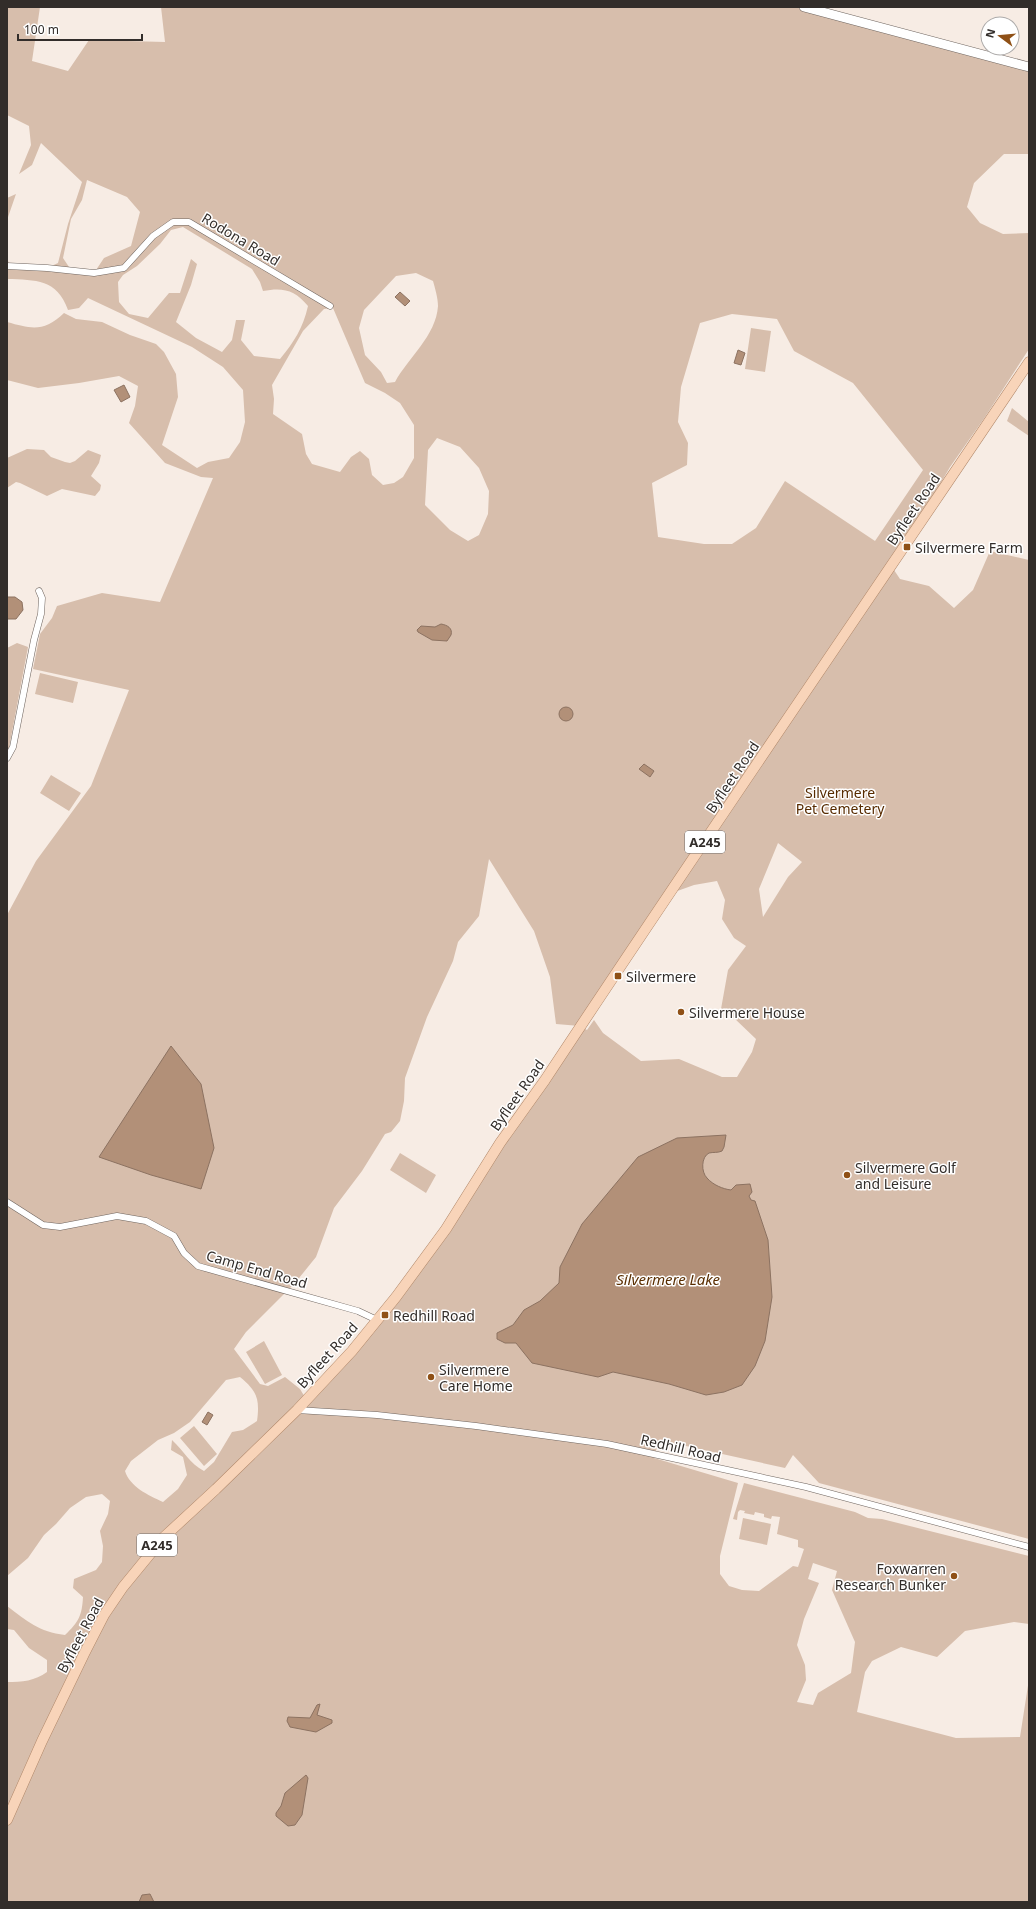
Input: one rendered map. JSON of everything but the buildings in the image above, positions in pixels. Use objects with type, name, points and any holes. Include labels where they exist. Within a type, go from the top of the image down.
[{"type":"main road","points":[[804,7],[1029,67]]},
{"type":"main road","name":"Byfleet Road","points":[[7,1820],[42,1741],[84,1654],[104,1615],[123,1587],[164,1537],[297,1410],[352,1351],[446,1229],[500,1143],[545,1080],[828,656],[892,567],[1029,362]]},
{"type":"street","name":"Rodona Road","points":[[7,266],[47,268],[94,273],[124,268],[153,236],[173,222],[189,222],[330,306]]},
{"type":"street","points":[[7,758],[13,747],[34,640],[41,614],[42,598],[39,591]]},
{"type":"street","name":"Camp End Road","points":[[7,1202],[43,1225],[60,1227],[117,1216],[146,1221],[174,1236],[184,1253],[198,1266],[358,1311],[377,1320]]},
{"type":"street","name":"Redhill Road","points":[[297,1410],[370,1415],[469,1425],[607,1444],[806,1487],[1029,1547]]},
{"type":"green space","name":"Silvermere Pet Cemetery","points":[[7,7],[40,7],[32,61],[68,71],[89,40],[165,42],[161,7],[795,7],[943,48],[1029,69],[1029,154],[1004,154],[974,183],[967,207],[980,223],[1003,234],[1029,233],[1029,349],[985,417],[950,467],[892,567],[900,579],[929,586],[954,608],[973,590],[990,551],[1029,560],[1029,1539],[819,1483],[793,1455],[785,1468],[659,1440],[654,1458],[738,1483],[720,1556],[720,1574],[729,1586],[742,1590],[759,1591],[793,1566],[798,1567],[804,1549],[798,1547],[798,1540],[777,1534],[780,1517],[772,1516],[771,1519],[764,1517],[764,1514],[755,1512],[754,1515],[744,1513],[745,1511],[740,1510],[738,1512],[737,1520],[733,1519],[744,1483],[855,1512],[868,1518],[882,1519],[1029,1556],[1029,1624],[1014,1622],[965,1631],[937,1657],[901,1647],[872,1661],[865,1672],[857,1712],[956,1738],[1020,1737],[1029,1679],[1029,1902],[7,1902],[7,1682],[28,1680],[42,1675],[47,1672],[47,1660],[29,1648],[14,1630],[7,1629],[7,1606],[40,1628],[56,1634],[65,1635],[70,1630],[77,1622],[81,1614],[83,1603],[83,1597],[73,1588],[74,1579],[96,1570],[102,1562],[103,1546],[100,1531],[108,1514],[110,1501],[102,1494],[86,1497],[70,1508],[44,1535],[28,1558],[7,1576],[7,915],[36,861],[91,786],[129,690],[33,669],[40,634],[52,618],[57,606],[102,593],[160,602],[213,478],[201,477],[165,463],[129,423],[135,406],[138,386],[119,376],[38,388],[7,380],[7,322],[31,327],[44,326],[57,319],[64,313],[76,319],[102,322],[130,335],[156,344],[164,352],[176,374],[178,397],[162,445],[197,468],[208,462],[229,458],[240,442],[245,422],[243,390],[223,367],[192,347],[88,298],[79,308],[68,310],[58,292],[52,287],[36,281],[7,279],[7,255],[9,266],[47,268],[58,263],[68,224],[82,182],[41,143],[32,165],[19,174],[31,145],[29,126],[7,115]],"holes":[[[87,180],[127,197],[140,212],[131,246],[104,258],[94,273],[71,270],[63,258],[71,219],[82,200]],[[183,227],[252,269],[260,282],[263,291],[277,289],[288,291],[298,296],[308,306],[301,328],[290,347],[280,359],[254,356],[241,340],[245,320],[236,320],[232,340],[222,352],[196,338],[176,322],[191,285],[197,264],[191,259],[180,293],[169,293],[148,318],[129,314],[119,302],[118,282],[123,275],[137,266],[160,244],[171,230]],[[416,273],[433,281],[438,306],[436,317],[427,337],[395,382],[387,383],[381,372],[365,355],[359,328],[364,310],[396,276]],[[333,308],[365,383],[385,393],[400,403],[414,425],[414,458],[403,477],[394,483],[383,485],[372,475],[369,459],[360,451],[351,457],[340,472],[312,464],[306,454],[302,434],[273,414],[274,399],[272,385],[303,331],[324,309]],[[732,314],[777,319],[794,351],[853,383],[923,470],[875,541],[785,481],[756,528],[732,544],[704,544],[658,537],[652,483],[687,465],[688,443],[678,422],[681,387],[700,323]],[[437,438],[460,447],[479,468],[489,491],[488,514],[479,535],[468,541],[450,530],[425,505],[428,450]],[[778,843],[802,862],[788,877],[763,917],[759,889]],[[489,859],[534,931],[550,977],[556,1024],[580,1026],[396,1297],[306,1399],[300,1389],[285,1377],[268,1386],[260,1384],[234,1349],[246,1332],[295,1283],[316,1257],[334,1208],[362,1171],[385,1134],[391,1132],[400,1121],[404,1101],[405,1078],[427,1017],[453,961],[458,942],[479,916]],[[717,881],[725,900],[722,919],[734,938],[746,946],[728,970],[721,1009],[734,1018],[756,1039],[752,1052],[737,1077],[722,1077],[679,1059],[641,1061],[603,1033],[594,1020],[587,1030],[580,1026],[669,894],[694,885]],[[240,1377],[254,1391],[258,1407],[257,1421],[243,1430],[232,1432],[214,1462],[204,1471],[191,1461],[172,1440],[171,1450],[183,1457],[187,1475],[178,1489],[163,1502],[135,1486],[127,1477],[125,1471],[131,1461],[158,1440],[174,1433],[190,1422],[226,1380]],[[813,1563],[837,1571],[832,1590],[855,1642],[851,1673],[818,1693],[813,1705],[797,1702],[806,1680],[805,1665],[797,1645],[804,1619],[819,1583],[808,1579]]]},
{"type":"green space","points":[[16,194],[7,220],[7,198]]},
{"type":"green space","points":[[751,328],[771,331],[765,372],[745,369]]},
{"type":"green space","points":[[1012,408],[1029,422],[1029,436],[1007,421]]},
{"type":"green space","points":[[27,449],[44,450],[51,457],[70,463],[75,461],[88,450],[101,455],[99,463],[91,476],[101,485],[100,490],[95,496],[62,489],[47,496],[16,482],[7,488],[7,458]]},
{"type":"green space","points":[[17,643],[28,647],[9,748],[7,748],[7,648]]},
{"type":"green space","points":[[40,673],[78,682],[73,703],[35,694]]},
{"type":"green space","points":[[51,775],[81,793],[69,811],[40,793]]},
{"type":"green space","points":[[400,1153],[436,1175],[426,1193],[390,1170]]},
{"type":"green space","points":[[264,1341],[282,1375],[265,1384],[246,1352]]},
{"type":"green space","points":[[194,1426],[217,1454],[204,1466],[180,1438]]},
{"type":"green space","points":[[743,1518],[771,1524],[767,1545],[739,1539]]},
{"type":"water","points":[[400,292],[410,301],[405,306],[395,297]]},
{"type":"water","points":[[738,350],[745,353],[741,365],[734,363]]},
{"type":"water","points":[[124,385],[130,397],[121,402],[114,390]]},
{"type":"water","points":[[7,597],[15,597],[22,602],[23,610],[16,619],[7,619]]},
{"type":"water","points":[[441,624],[447,626],[451,630],[451,635],[447,641],[432,640],[417,630],[421,626],[435,627]]},
{"type":"water","points":[[563,707],[569,707],[573,711],[573,717],[569,721],[563,721],[559,717],[559,711]]},
{"type":"water","points":[[644,764],[654,771],[650,777],[639,769]]},
{"type":"water","points":[[171,1046],[201,1084],[214,1148],[201,1189],[151,1175],[99,1157]]},
{"type":"water","name":"Silvermere Lake","points":[[726,1135],[722,1151],[709,1153],[706,1155],[703,1161],[703,1169],[705,1175],[712,1183],[725,1189],[731,1190],[736,1185],[750,1184],[752,1192],[749,1196],[751,1200],[755,1201],[768,1240],[772,1297],[765,1341],[755,1366],[742,1385],[724,1392],[706,1395],[669,1384],[613,1372],[598,1377],[532,1363],[516,1343],[505,1343],[497,1339],[497,1333],[513,1325],[524,1310],[540,1301],[559,1283],[560,1267],[582,1224],[638,1157],[677,1138]]},
{"type":"water","points":[[208,1412],[213,1415],[207,1425],[202,1422]]},
{"type":"water","points":[[320,1704],[317,1715],[332,1720],[332,1723],[316,1732],[290,1727],[287,1721],[288,1717],[310,1718],[317,1705]]},
{"type":"water","points":[[306,1775],[308,1778],[302,1815],[295,1825],[288,1826],[276,1816],[276,1813],[281,1806],[285,1793]]},
{"type":"water","points":[[150,1894],[154,1902],[139,1902],[142,1895]]},
{"type":"place","name":"Silvermere Farm","points":[[907,547]]},
{"type":"place","name":"Silvermere","points":[[618,976]]},
{"type":"place","name":"Silvermere House","points":[[681,1012]]},
{"type":"place","name":"Silvermere Golf and Leisure","points":[[847,1175]]},
{"type":"place","name":"Redhill Road","points":[[385,1315]]},
{"type":"place","name":"Silvermere Care Home","points":[[431,1377]]},
{"type":"place","name":"Foxwarren Research Bunker","points":[[954,1576]]}]
